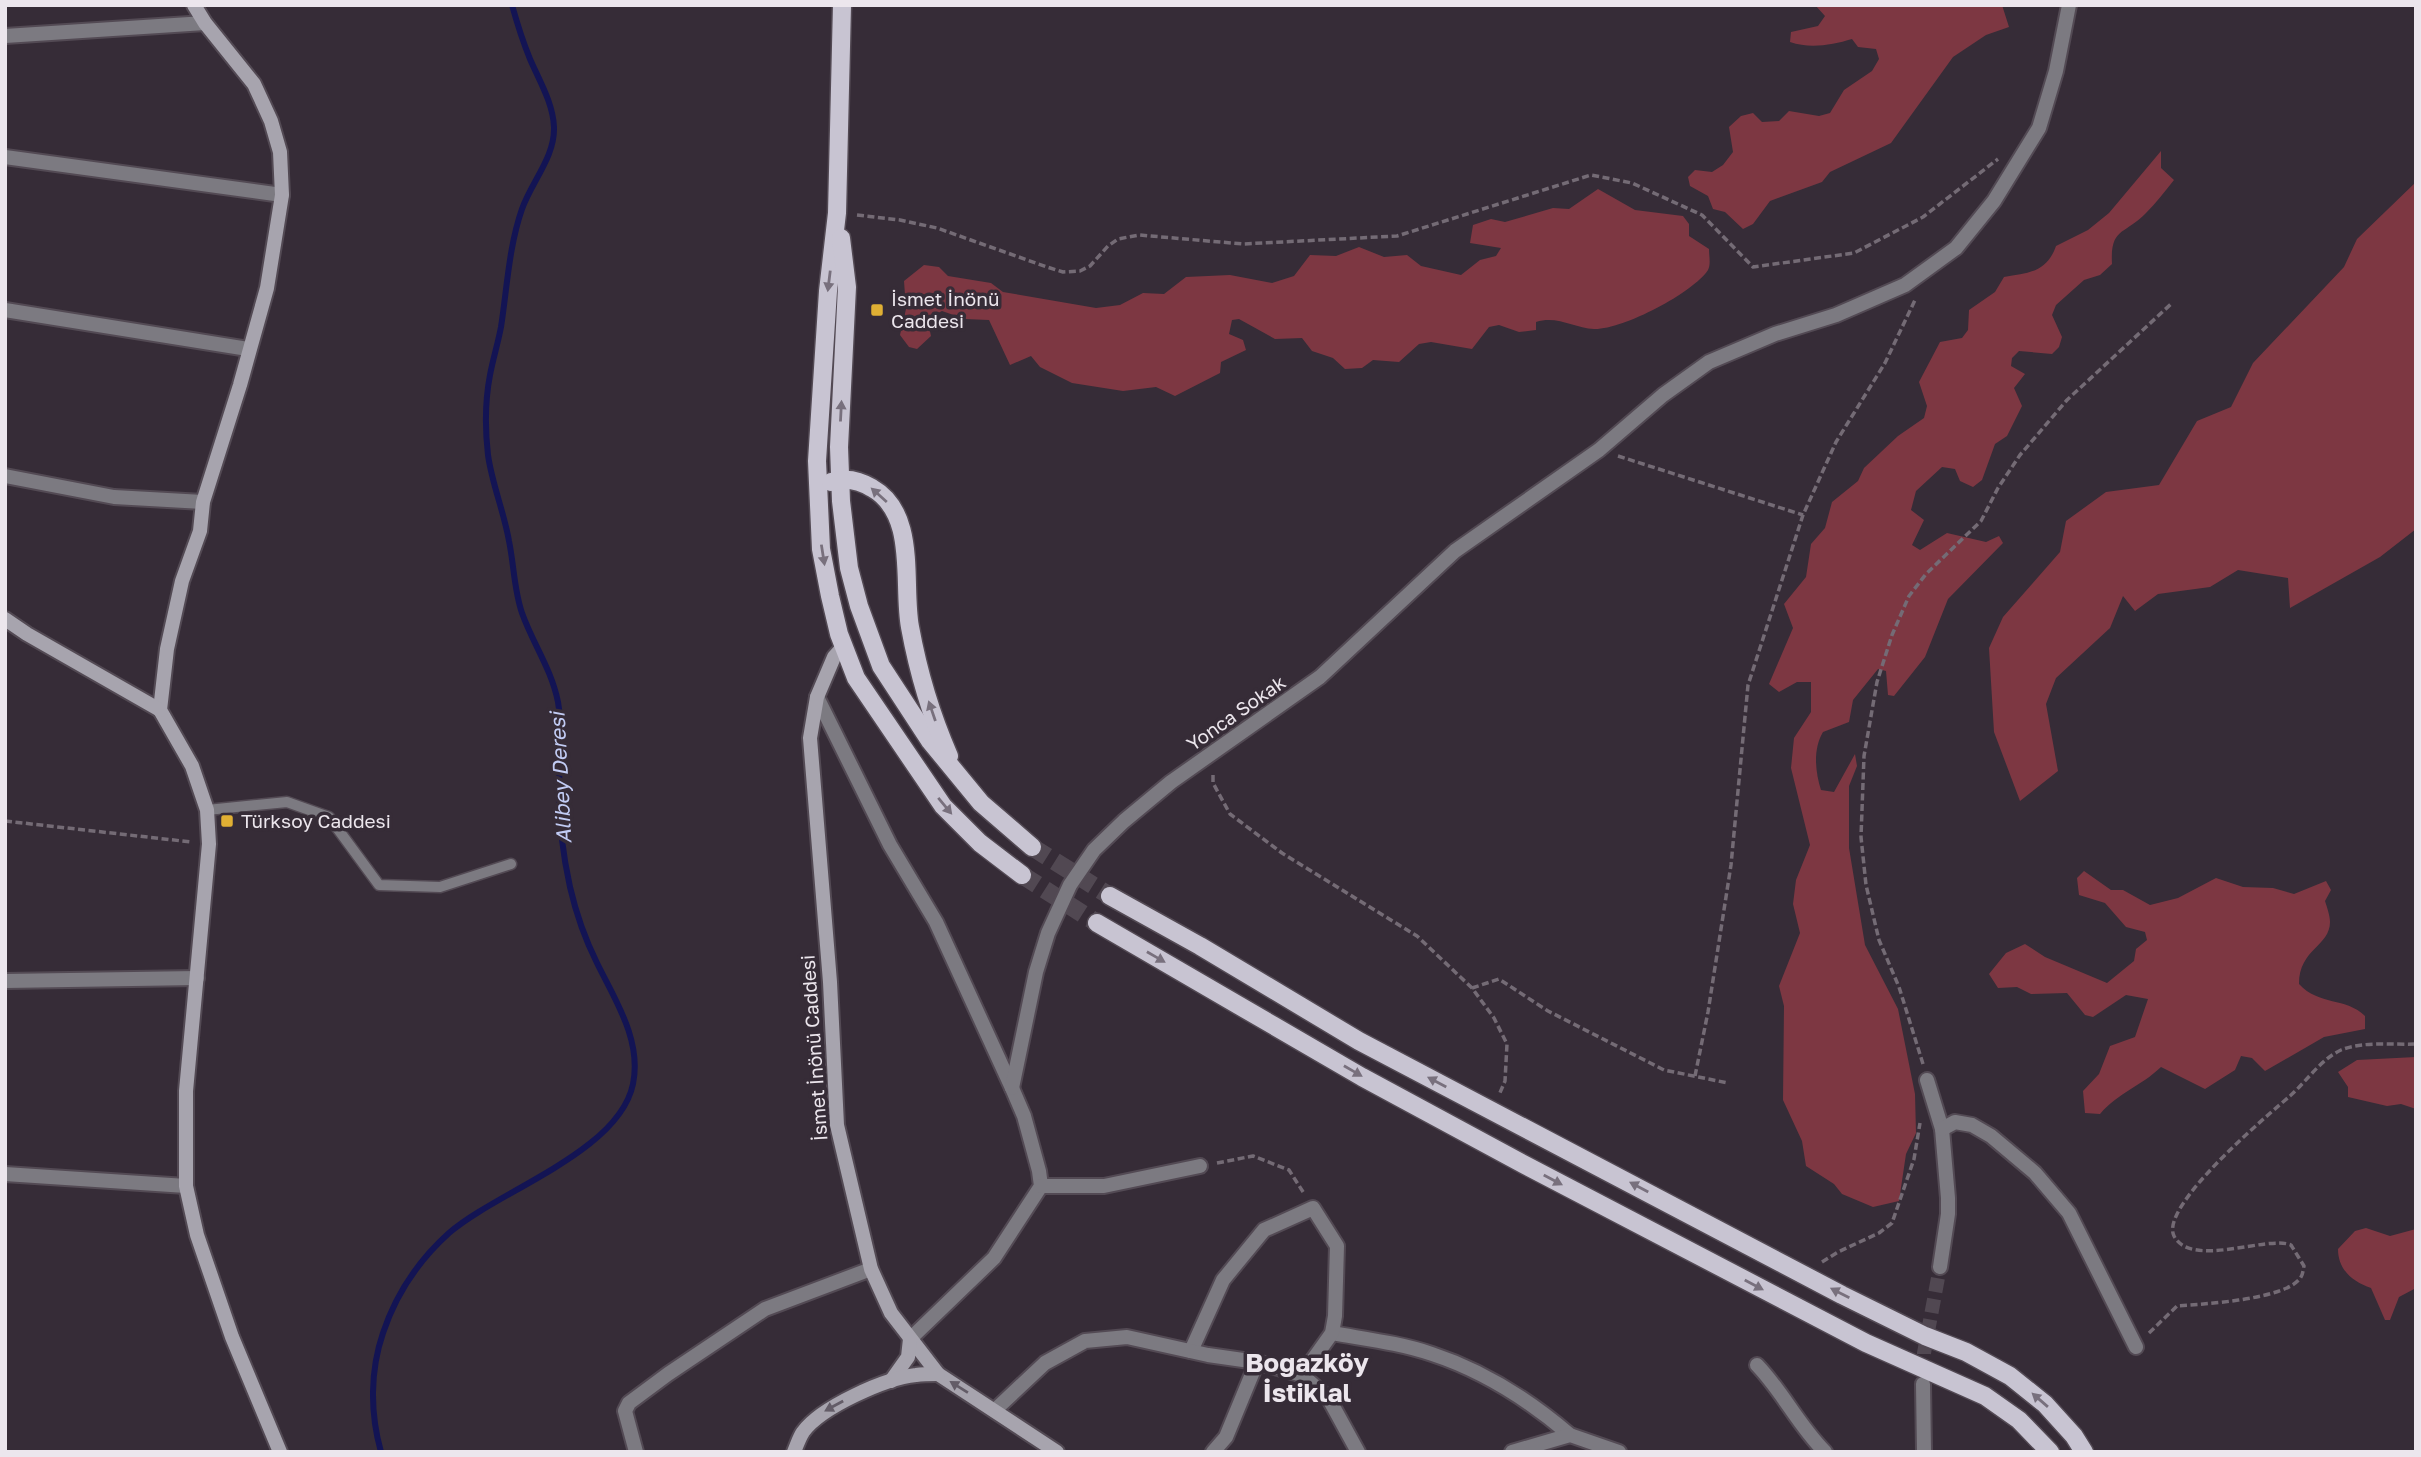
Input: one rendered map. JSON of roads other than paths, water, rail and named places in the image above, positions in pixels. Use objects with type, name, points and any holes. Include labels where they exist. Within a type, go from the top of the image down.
[{"type":"main road","points":[[160,710],[167,649],[182,581],[200,531],[203,502],[267,288],[282,195],[279,152],[271,121],[254,84],[205,23],[194,5]]},
{"type":"main road","points":[[842,5],[837,214],[828,291],[817,461],[821,549],[830,596],[856,678],[943,806],[980,843],[1022,875]]},
{"type":"main road","points":[[837,214],[847,287],[839,447],[840,479],[849,568],[865,624],[881,666],[930,741],[981,803],[1032,847]]},
{"type":"main road","points":[[818,487],[840,479],[860,481],[882,493],[897,516],[905,549],[907,607],[914,648],[940,736],[958,775]]},
{"type":"main road","points":[[5,620],[160,710],[192,766],[207,810],[209,844],[186,1091],[186,1185],[197,1235],[232,1337],[280,1452]]},
{"type":"main road","points":[[844,646],[865,624]]},
{"type":"main road","name":"İsmet İnönü Caddesi","points":[[844,646],[834,657],[817,696],[810,738],[830,982],[837,1125],[871,1269],[891,1313],[938,1374],[1057,1452]]},
{"type":"main road","points":[[1110,896],[1359,1041],[1804,1275],[1925,1336],[1966,1352],[2010,1376],[2045,1404],[2084,1452]]},
{"type":"main road","points":[[1097,923],[1362,1077],[1525,1165],[1866,1343],[1985,1396],[2019,1420],[2050,1452]]},
{"type":"main road","points":[[891,1381],[908,1357],[909,1339]]},
{"type":"main road","points":[[793,1452],[804,1431],[823,1413],[845,1401],[891,1381],[915,1374],[938,1374]]},
{"type":"street","name":"Yonca Sokak","points":[[1012,1088],[1036,972],[1048,933],[1070,884],[1094,850],[1171,782],[1320,677],[1455,551],[1599,450],[1663,395],[1709,362],[1775,334],[1836,315],[1905,285],[1956,248],[1994,201],[2039,128],[2056,71],[2069,5]]},
{"type":"street","points":[[5,36],[205,23]]},
{"type":"street","points":[[5,157],[282,195]]},
{"type":"street","points":[[5,310],[248,349]]},
{"type":"street","points":[[5,476],[114,497],[203,502]]},
{"type":"street","points":[[817,696],[890,845],[936,922],[1024,1116],[1039,1171],[1041,1186],[994,1258],[909,1339]]},
{"type":"street","points":[[5,981],[197,978]]},
{"type":"street","points":[[1927,1080],[1942,1129],[1948,1214],[1940,1267]]},
{"type":"street","points":[[1942,1129],[1955,1122],[1972,1125],[1991,1136],[2035,1173],[2069,1213],[2136,1347]]},
{"type":"street","points":[[1041,1186],[1104,1186],[1200,1166]]},
{"type":"street","points":[[5,1174],[186,1185]]},
{"type":"street","points":[[1191,1350],[1223,1280],[1264,1230],[1313,1208],[1336,1246],[1335,1316],[1332,1333],[1302,1375]]},
{"type":"street","points":[[636,1452],[625,1411],[629,1403],[765,1309],[871,1269]]},
{"type":"street","points":[[1332,1333],[1432,1353],[1485,1375],[1536,1407],[1570,1435],[1619,1452]]},
{"type":"street","points":[[995,1410],[1045,1363],[1085,1341],[1127,1337],[1257,1362],[1302,1375],[1329,1399],[1358,1452]]},
{"type":"street","points":[[1213,1452],[1226,1437],[1257,1362]]},
{"type":"street","points":[[1757,1366],[1772,1381],[1806,1433],[1825,1452]]},
{"type":"street","points":[[1923,1384],[1924,1452]]},
{"type":"street","points":[[1512,1452],[1570,1435]]},
{"type":"lane","points":[[207,810],[287,802],[329,817],[379,884],[440,887],[511,864]]},
{"type":"waterway","name":"Alibey Deresi","points":[[381,1452],[373,1407],[376,1362],[388,1319],[410,1278],[449,1233],[582,1150],[605,1130],[623,1108],[633,1084],[635,1068],[634,1052],[625,1021],[589,945],[570,887],[560,815],[561,735],[558,702],[551,678],[519,604],[507,530],[488,455],[487,395],[501,327],[514,238],[526,199],[551,149],[554,127],[548,100],[527,53],[512,5]]},
{"type":"tunnel","points":[[1032,847],[1110,896]]},
{"type":"tunnel","points":[[1022,875],[1097,923]]},
{"type":"tunnel","points":[[1924,1375],[1924,1353],[1940,1267]]},
{"type":"place","name":"İsmet İnönü Caddesi","points":[[877,310]]},
{"type":"place","name":"Türksoy Caddesi","points":[[227,821]]},
{"type":"district","name":"Boğazköy İstiklal","points":[[1307,1378]]}]
